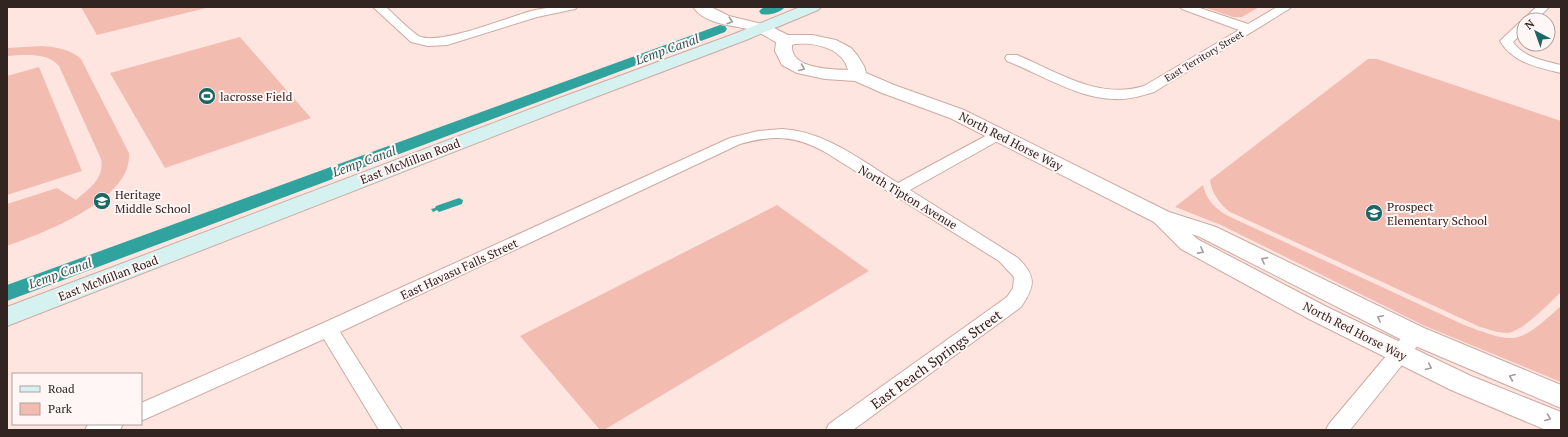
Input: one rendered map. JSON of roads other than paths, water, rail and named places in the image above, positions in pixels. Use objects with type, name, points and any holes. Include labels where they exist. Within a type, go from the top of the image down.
[{"type":"main road","name":"East McMillan Road","points":[[7,316],[762,28],[813,7]]},
{"type":"street","points":[[379,7],[415,39],[428,42],[447,41],[536,14],[571,7]]},
{"type":"street","points":[[701,7],[732,22],[762,28],[784,39],[811,40],[835,45],[851,56],[856,66],[858,76]]},
{"type":"street","points":[[735,7],[746,12],[762,28]]},
{"type":"street","points":[[1186,7],[1249,29]]},
{"type":"street","name":"East Territory Street","points":[[1012,58],[1086,89],[1104,94],[1120,95],[1136,93],[1149,90],[1285,7]]},
{"type":"street","points":[[1516,32],[1506,41],[1509,48],[1518,54],[1561,69]]},
{"type":"street","name":"North Red Horse Way","points":[[784,39],[783,52],[788,61],[803,69],[825,74],[858,76],[888,89],[952,112],[1161,217],[1189,244],[1318,313],[1561,397]]},
{"type":"street","name":"North Tipton Avenue","points":[[779,133],[799,135],[817,142],[898,190],[1005,256],[1018,267],[1024,280]]},
{"type":"street","name":"East Havasu Falls Street","points":[[142,412],[328,329],[735,141],[756,135],[779,133]]},
{"type":"street","points":[[898,190],[998,135]]},
{"type":"street","name":"East Peach Springs Street","points":[[848,427],[1014,302],[1023,291],[1024,280]]},
{"type":"street","points":[[328,329],[391,430]]},
{"type":"street","points":[[1337,430],[1408,345]]},
{"type":"street","name":"North Red Horse Way","points":[[1408,345],[1462,383],[1561,424]]},
{"type":"street","points":[[96,430],[109,425]]},
{"type":"water","points":[[459,198],[463,200],[462,204],[439,212],[437,210],[433,212],[431,209],[435,208],[436,206]]},
{"type":"waterway","name":"Lemp Canal","points":[[766,11],[778,7]]},
{"type":"waterway","name":"Lemp Canal","points":[[7,293],[720,29]]},
{"type":"place","name":"lacrosse Field","points":[[207,96]]},
{"type":"place","name":"Heritage Middle School","points":[[102,201]]},
{"type":"place","name":"Prospect Elementary School","points":[[1374,213]]}]
